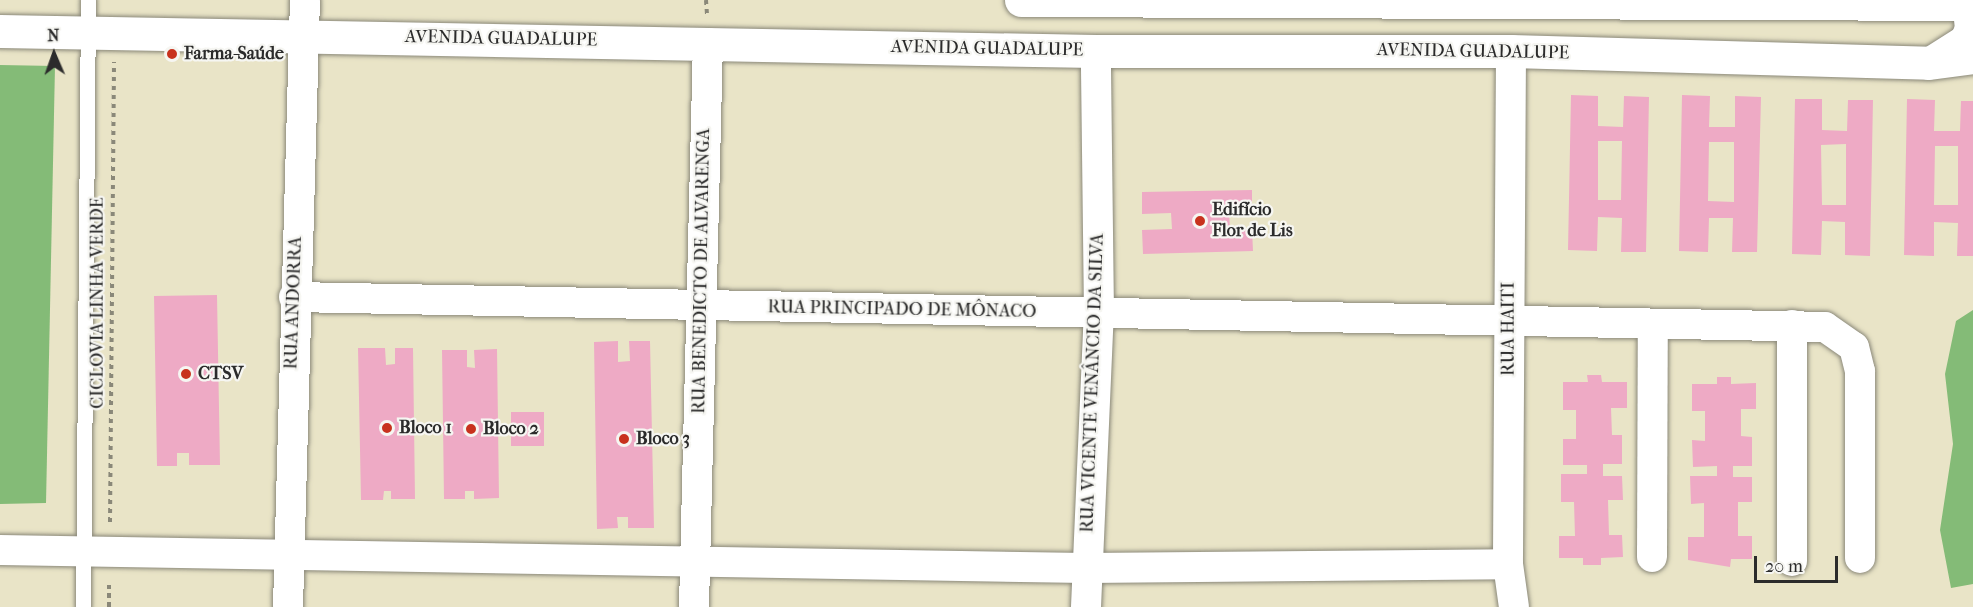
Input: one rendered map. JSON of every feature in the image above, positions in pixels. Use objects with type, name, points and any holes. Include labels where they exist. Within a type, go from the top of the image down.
[{"type":"street","name":"RUA ANDORRA","points":[[288,607],[294,297],[305,0]]},
{"type":"street","points":[[1021,0],[1970,3],[1965,40],[1929,63]]},
{"type":"street","name":"AVENIDA GUADALUPE","points":[[0,31],[1096,51],[1511,51],[1929,63],[1973,57]]},
{"type":"street","name":"RUA BENEDICTO DE ALVARENGA","points":[[694,607],[699,306],[708,44]]},
{"type":"street","name":"RUA VICENTE VENÂNCIO DA SILVA","points":[[1086,607],[1099,314],[1096,51]]},
{"type":"street","name":"RUA HAITI","points":[[1511,51],[1508,564],[1514,607]]},
{"type":"street","name":"RUA PRINCIPADO DE MÔNACO","points":[[294,297],[1509,323],[1825,327],[1854,347],[1860,371],[1860,558]]},
{"type":"street","points":[[1652,557],[1653,325]]},
{"type":"street","points":[[1792,325],[1792,561]]},
{"type":"street","points":[[0,550],[288,552],[1086,568],[1508,564]]},
{"type":"lane","points":[[83,607],[97,551],[101,33],[88,0]]},
{"type":"path","name":"CICLOVIA LINHA VERDE","points":[[101,33],[97,551],[109,607]]},
{"type":"green space","points":[[0,65],[55,66],[46,503],[0,504]]},
{"type":"green space","points":[[1973,310],[1973,584],[1951,588],[1940,530],[1953,444],[1945,374],[1956,321]]},
{"type":"building","points":[[1571,95],[1598,96],[1598,126],[1623,127],[1624,96],[1649,97],[1646,252],[1621,252],[1622,218],[1598,217],[1597,251],[1568,250]],"holes":[[[1598,141],[1622,141],[1621,200],[1598,200]]]},
{"type":"building","points":[[1682,95],[1710,96],[1709,127],[1735,127],[1735,96],[1761,97],[1757,252],[1732,252],[1733,218],[1709,218],[1708,252],[1679,251]],"holes":[[[1709,142],[1734,142],[1734,202],[1708,201]]]},
{"type":"building","points":[[1795,99],[1822,99],[1822,130],[1847,131],[1848,100],[1873,100],[1870,256],[1845,255],[1845,222],[1822,221],[1821,255],[1792,254]],"holes":[[[1846,144],[1846,205],[1822,205],[1821,145]]]},
{"type":"building","points":[[1907,99],[1935,100],[1934,131],[1960,131],[1961,101],[1973,101],[1973,256],[1957,256],[1958,223],[1934,222],[1934,256],[1904,255]],"holes":[[[1935,146],[1958,146],[1958,205],[1934,205]]]},
{"type":"building","name":"Edifício Flor de Lis","points":[[1252,190],[1252,210],[1229,211],[1230,230],[1252,229],[1253,251],[1143,254],[1142,230],[1172,229],[1171,213],[1142,214],[1142,192]]},
{"type":"building","name":"CTSV","points":[[217,295],[220,465],[189,465],[189,453],[177,453],[177,466],[157,466],[154,296]]},
{"type":"building","name":"Bloco 3","points":[[618,341],[618,362],[630,361],[629,341],[650,341],[654,528],[628,528],[628,517],[617,517],[618,528],[597,529],[594,342]]},
{"type":"building","name":"Bloco 1","points":[[358,348],[385,348],[386,365],[395,364],[395,348],[413,348],[415,499],[391,499],[391,491],[384,491],[383,500],[361,500]]},
{"type":"building","name":"Bloco 2","points":[[497,349],[499,498],[474,499],[474,491],[465,491],[465,499],[444,499],[442,350],[467,350],[467,367],[475,368],[474,350]]},
{"type":"building","points":[[1587,375],[1601,375],[1602,382],[1627,382],[1627,408],[1611,408],[1612,435],[1622,435],[1622,464],[1603,464],[1603,476],[1622,476],[1623,500],[1608,500],[1609,535],[1622,535],[1623,557],[1601,558],[1601,565],[1583,565],[1583,558],[1559,558],[1559,536],[1575,536],[1574,502],[1561,502],[1561,474],[1587,474],[1587,465],[1563,465],[1563,439],[1576,439],[1576,410],[1563,410],[1563,382],[1588,382]]},
{"type":"building","points":[[1717,377],[1731,377],[1731,384],[1756,383],[1756,409],[1741,409],[1741,436],[1752,437],[1752,466],[1733,466],[1733,477],[1752,477],[1752,502],[1738,502],[1738,536],[1752,536],[1752,559],[1731,559],[1730,567],[1688,560],[1688,537],[1704,537],[1704,503],[1691,504],[1690,476],[1717,476],[1717,466],[1693,467],[1692,440],[1705,441],[1705,411],[1692,411],[1692,384],[1717,384]]},
{"type":"building","points":[[511,412],[544,412],[544,446],[511,446]]},
{"type":"place","name":"Farma-Saúde","points":[[172,54]]},
{"type":"place","name":"Edifício Flor de Lis","points":[[1200,221]]},
{"type":"place","name":"CTSV","points":[[186,374]]},
{"type":"place","name":"Bloco 1","points":[[387,428]]},
{"type":"place","name":"Bloco 2","points":[[471,429]]},
{"type":"place","name":"Bloco 3","points":[[624,439]]}]
